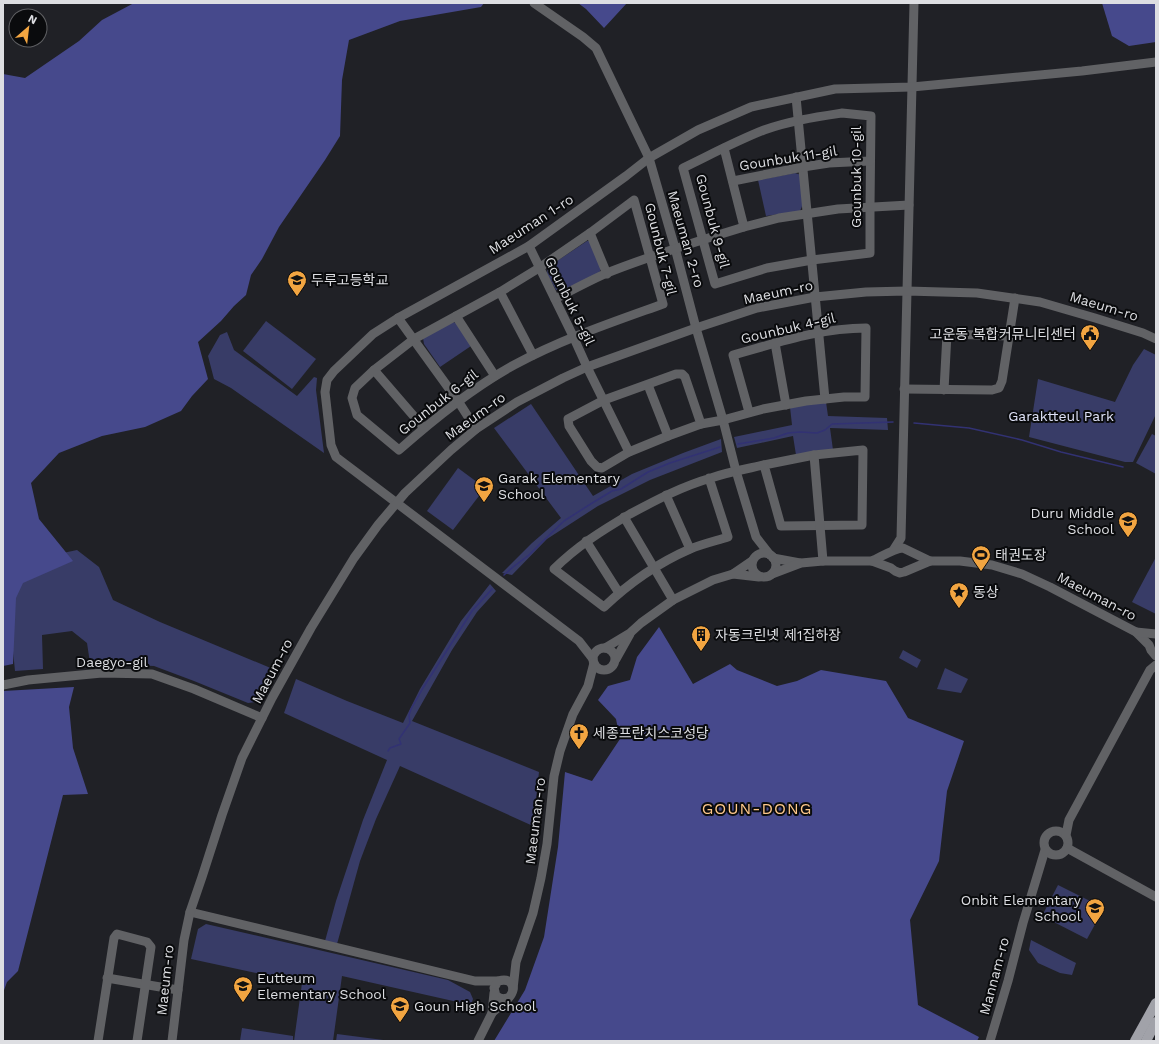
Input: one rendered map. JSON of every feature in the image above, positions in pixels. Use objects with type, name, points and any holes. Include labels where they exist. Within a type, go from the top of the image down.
[{"type":"main road","points":[[1135,1041],[1156,1003]]},
{"type":"main road","points":[[1146,1041],[1156,1022]]},
{"type":"street","name":"Maeuman 2-ro","points":[[534,3],[583,37],[596,48],[649,158],[736,471],[756,537]]},
{"type":"street","points":[[891,568],[889,557],[901,538],[914,3]]},
{"type":"street","name":"Maeuman 1-ro","points":[[579,641],[336,457],[331,445],[325,392],[327,380],[334,371],[373,334],[398,318],[529,246],[649,158],[698,130],[752,107],[796,96],[835,89],[912,86],[1082,71],[1156,62]]},
{"type":"street","points":[[796,96],[825,399]]},
{"type":"street","name":"Gounbuk 10-gil","points":[[799,120],[842,113],[871,116],[870,253],[812,260]]},
{"type":"street","name":"Gounbuk 9-gil","points":[[799,120],[764,130],[684,168],[716,284],[767,268],[812,260]]},
{"type":"street","points":[[724,148],[733,181]]},
{"type":"street","name":"Gounbuk 11-gil","points":[[744,227],[733,181],[829,163],[870,161]]},
{"type":"street","name":"Gounbuk 7-gil","points":[[539,268],[590,233],[634,200],[664,304],[573,336]]},
{"type":"street","points":[[555,299],[607,274],[650,257],[744,227],[779,218],[838,209],[909,206]]},
{"type":"street","points":[[590,233],[607,274]]},
{"type":"street","name":"Gounbuk 5-gil","points":[[529,246],[630,452]]},
{"type":"street","name":"Gounbuk 6-gil","points":[[539,268],[500,292],[414,339],[374,370],[354,388],[352,398],[357,415],[400,450],[424,428],[458,401],[495,376],[533,355],[573,336]]},
{"type":"street","name":"Maeum-ro","points":[[172,1041],[184,940],[190,912],[242,758],[311,628],[378,525],[405,493],[476,429],[517,402],[587,367],[757,308],[815,297],[866,292],[907,291],[977,293],[1040,302],[1143,333],[1156,339]]},
{"type":"street","points":[[500,292],[533,355]]},
{"type":"street","points":[[904,390],[992,390],[999,388],[1002,381],[1015,298]]},
{"type":"street","points":[[456,316],[495,376]]},
{"type":"street","points":[[398,318],[458,401],[476,429]]},
{"type":"street","name":"Gounbuk 4-gil","points":[[604,400],[568,419],[569,426],[591,461],[597,467],[602,468],[630,452],[700,424],[723,420],[749,412],[806,401],[844,396],[865,397],[866,328],[818,333],[733,355],[749,412]]},
{"type":"street","points":[[944,390],[947,334],[1009,336]]},
{"type":"street","points":[[775,343],[786,405]]},
{"type":"street","points":[[374,370],[424,428]]},
{"type":"street","points":[[604,400],[676,374],[682,374],[685,376],[700,424]]},
{"type":"street","points":[[648,385],[668,436]]},
{"type":"street","points":[[709,478],[728,537],[690,549],[654,568],[619,593],[604,607],[554,569],[567,556],[586,541],[666,495],[709,478],[736,471],[764,465],[814,455],[863,450],[862,525],[781,526],[764,465]]},
{"type":"street","points":[[814,455],[823,561]]},
{"type":"street","points":[[666,495],[690,549]]},
{"type":"street","points":[[624,518],[673,600]]},
{"type":"street","points":[[756,537],[776,564],[772,574]]},
{"type":"street","points":[[756,537],[752,569],[753,572],[759,577]]},
{"type":"street","points":[[901,538],[913,557],[912,566],[909,570]]},
{"type":"street","points":[[586,541],[619,593]]},
{"type":"street","points":[[872,561],[899,548],[930,561]]},
{"type":"street","points":[[588,686],[595,652],[630,633],[673,600],[713,580],[734,574],[760,554],[801,564]]},
{"type":"street","points":[[734,574],[766,577],[801,564],[823,561],[872,561],[900,573],[930,561]]},
{"type":"street","name":"Maeuman-ro","points":[[930,561],[960,561],[992,565],[1022,574],[1050,586],[1136,632]]},
{"type":"street","points":[[1136,632],[1156,634]]},
{"type":"street","points":[[1136,632],[1152,650]]},
{"type":"street","points":[[588,686],[614,666],[616,659],[630,633]]},
{"type":"street","points":[[1069,820],[1046,835],[1043,844],[1045,850],[1049,854],[1060,854],[1067,848],[1068,840],[1066,835],[1069,820],[1153,667],[1151,639],[1156,634]]},
{"type":"street","points":[[579,641],[611,650],[616,659]]},
{"type":"street","points":[[579,641],[598,668],[608,670]]},
{"type":"street","name":"Daegyo-gil","points":[[3,685],[28,680],[102,673],[152,674],[194,689],[262,718]]},
{"type":"street","name":"Maeuman-ro","points":[[516,962],[533,912],[542,878],[554,776],[560,751],[573,714],[588,686]]},
{"type":"street","points":[[1053,831],[1061,831],[1066,835]]},
{"type":"street","points":[[1067,848],[1156,897]]},
{"type":"street","name":"Mannam-ro","points":[[990,1041],[1045,850]]},
{"type":"street","points":[[1039,872],[1055,855]]},
{"type":"street","points":[[190,912],[475,981],[504,980],[513,986],[513,989]]},
{"type":"street","points":[[98,1041],[114,938],[117,934],[147,942],[151,947],[137,1041]]},
{"type":"street","points":[[478,1041],[492,1012],[494,986],[516,962]]},
{"type":"street","points":[[492,1012],[512,994],[516,962]]},
{"type":"street","points":[[107,978],[178,990]]},
{"type":"street","points":[[475,981],[494,992],[496,996],[502,999],[508,998]]},
{"type":"green space","points":[[795,173],[801,175],[803,204],[800,211],[766,216],[758,180]]},
{"type":"green space","points":[[587,241],[591,241],[601,268],[599,274],[563,291],[556,290],[547,274],[548,267]]},
{"type":"green space","points":[[266,321],[316,359],[292,389],[243,351]]},
{"type":"green space","points":[[452,322],[458,323],[471,346],[440,367],[424,344],[423,338]]},
{"type":"green space","points":[[227,332],[234,350],[297,396],[314,377],[317,378],[316,390],[324,453],[231,388],[214,379],[208,356],[220,335]]},
{"type":"green space","name":"Garaktteul Park","points":[[1144,349],[1156,355],[1156,414],[1133,462],[1125,462],[1029,437],[1038,379],[1115,402],[1133,365]]},
{"type":"green space","points":[[826,402],[828,416],[887,418],[888,430],[830,428],[833,450],[796,455],[793,436],[737,448],[734,437],[792,425],[790,407]]},
{"type":"green space","points":[[531,404],[593,496],[632,474],[721,439],[722,452],[650,480],[598,506],[547,539],[512,575],[502,573],[532,543],[561,518],[494,428]]},
{"type":"green space","points":[[1152,434],[1156,436],[1156,474],[1136,463]]},
{"type":"green space","points":[[458,468],[485,488],[453,530],[427,511]]},
{"type":"green space","points":[[77,550],[99,567],[113,600],[160,622],[273,669],[256,702],[248,703],[154,666],[90,663],[87,643],[72,631],[42,635],[43,669],[15,671],[9,611],[29,566],[49,556]]},
{"type":"green space","points":[[1156,557],[1156,614],[1132,602]]},
{"type":"green space","points":[[490,584],[496,591],[477,612],[452,650],[412,721],[539,772],[533,826],[400,766],[376,819],[360,861],[337,944],[325,941],[336,901],[363,820],[387,760],[284,713],[296,679],[403,723],[420,689],[461,621]]},
{"type":"green space","points":[[903,650],[921,660],[917,668],[899,658]]},
{"type":"green space","points":[[945,668],[968,679],[961,693],[937,689]]},
{"type":"green space","points":[[1058,885],[1104,908],[1087,939],[1042,916]]},
{"type":"green space","points":[[206,924],[448,980],[470,992],[473,999],[471,1005],[342,976],[333,1041],[294,1041],[302,983],[191,959],[198,929]]},
{"type":"green space","points":[[1031,940],[1076,963],[1072,975],[1060,973],[1038,963],[1029,950]]},
{"type":"green space","points":[[242,1028],[293,1036],[293,1041],[240,1041]]},
{"type":"green space","points":[[337,1034],[391,1041],[336,1041]]},
{"type":"shaded area","points":[[134,3],[484,3],[481,7],[400,21],[349,40],[342,80],[340,136],[279,227],[262,259],[251,275],[246,295],[198,342],[208,379],[192,396],[181,411],[145,427],[102,436],[59,453],[31,483],[39,519],[73,561],[23,583],[16,598],[13,664],[3,666],[3,74],[25,78],[79,41],[102,20]]},
{"type":"shaded area","points":[[578,3],[627,3],[604,28],[586,9]]},
{"type":"shaded area","points":[[1102,3],[1156,3],[1156,42],[1129,46],[1112,36]]},
{"type":"shaded area","points":[[659,627],[693,684],[730,664],[737,670],[777,686],[797,681],[821,670],[886,681],[908,718],[964,741],[947,791],[939,861],[910,920],[918,1005],[979,1037],[977,1041],[494,1041],[525,990],[544,937],[558,847],[565,772],[592,781],[620,739],[616,719],[598,700],[608,686],[630,680],[637,657]]},
{"type":"shaded area","points":[[74,687],[69,707],[73,748],[88,794],[63,795],[18,971],[7,982],[3,993],[3,691]]},
{"type":"waterway","points":[[738,444],[774,438],[788,433],[817,433],[825,430],[832,424],[893,422]]},
{"type":"waterway","points":[[914,423],[969,428],[1022,440],[1061,452],[1123,467]]},
{"type":"waterway","points":[[504,575],[529,555],[564,521],[612,491],[621,489],[648,472],[670,463],[720,447]]},
{"type":"waterway","points":[[388,751],[390,748],[401,744],[399,739],[410,723],[409,715],[411,709],[423,688],[472,611],[492,589]]},
{"type":"place","name":"두루고등학교","points":[[297,297]]},
{"type":"place","name":"고운동 복합커뮤니티센터","points":[[1090,351]]},
{"type":"place","name":"Garak Elementary School","points":[[484,503]]},
{"type":"place","name":"Duru Middle School","points":[[1128,538]]},
{"type":"place","name":"태권도장","points":[[981,572]]},
{"type":"place","name":"동상","points":[[959,609]]},
{"type":"place","name":"자동크린넷 제1집하장","points":[[701,652]]},
{"type":"place","name":"세종프란치스코성당","points":[[579,750]]},
{"type":"place","name":"Onbit Elementary School","points":[[1095,925]]},
{"type":"place","name":"Eutteum Elementary School","points":[[243,1003]]},
{"type":"place","name":"Goun High School","points":[[400,1023]]},
{"type":"district","name":"GOUN-DONG","points":[[757,808]]}]
